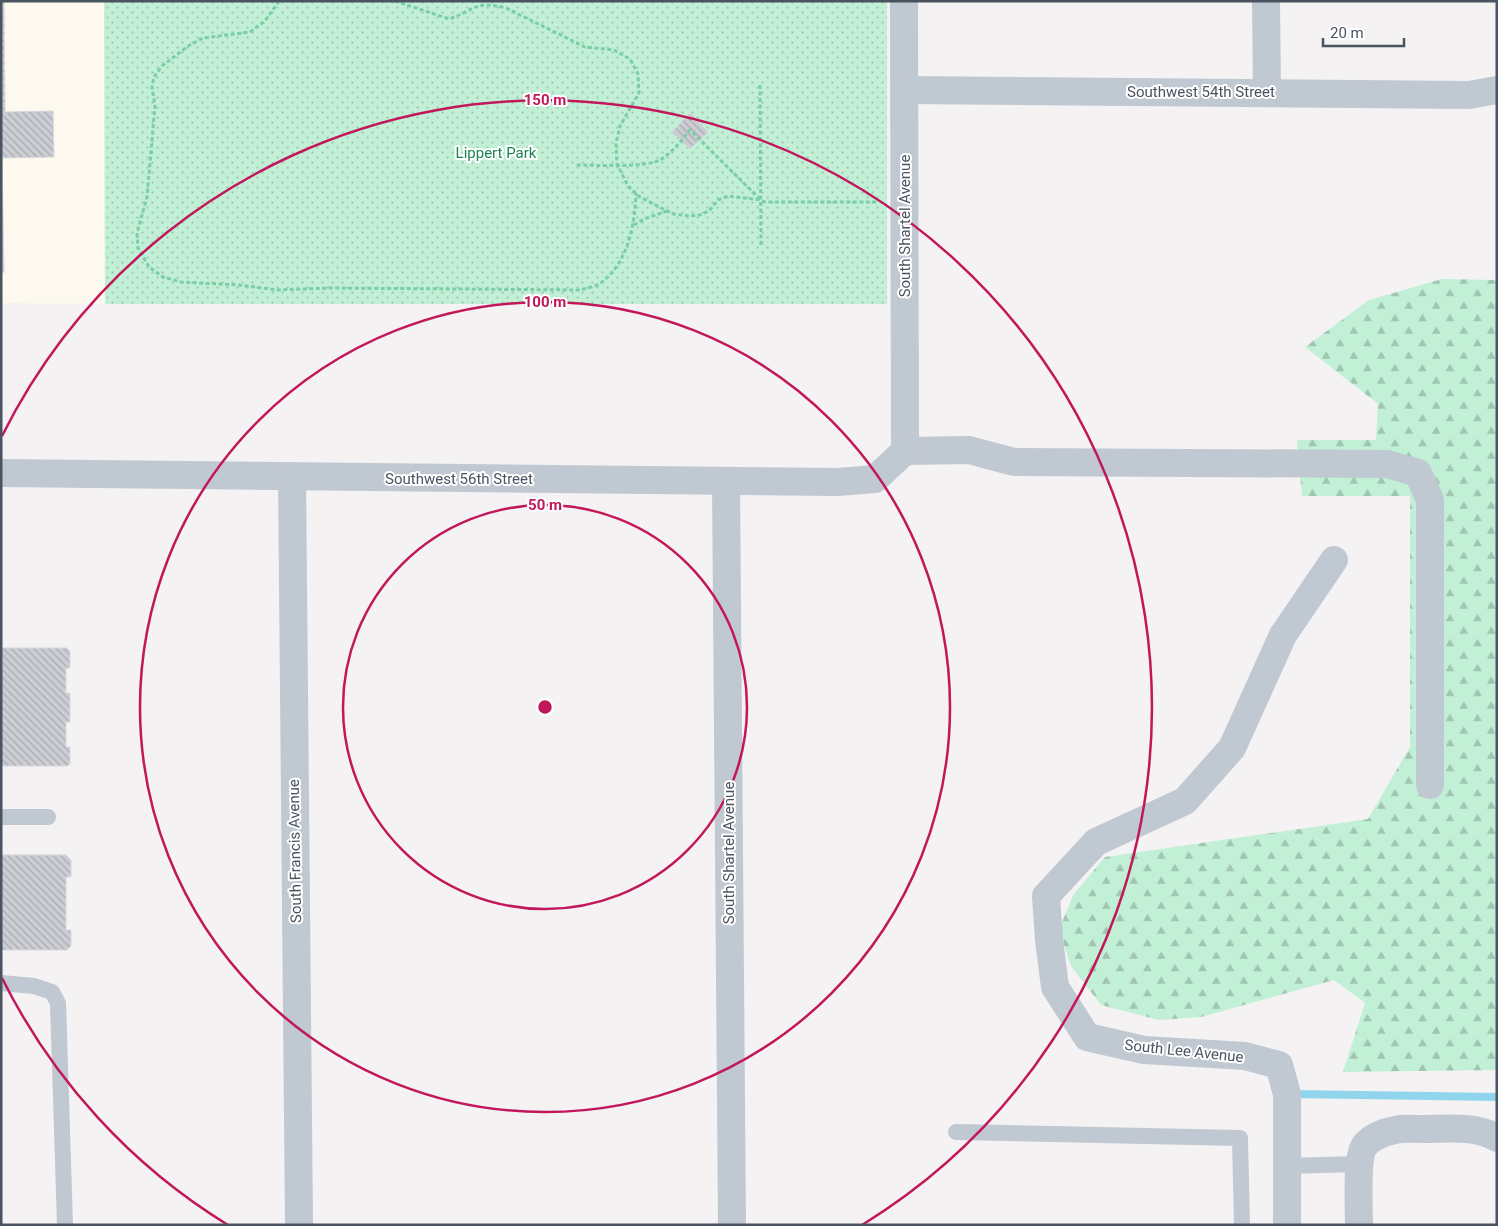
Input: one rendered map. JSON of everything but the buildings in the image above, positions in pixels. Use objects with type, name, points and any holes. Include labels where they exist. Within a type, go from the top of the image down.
[{"type":"street","name":"South Shartel Avenue","points":[[904,1],[905,451]]},
{"type":"street","points":[[1266,1],[1267,92]]},
{"type":"street","name":"Southwest 54th Street","points":[[905,90],[1468,95],[1497,90]]},
{"type":"street","points":[[905,451],[969,450],[1014,462],[1387,464],[1418,473],[1430,500],[1430,785]]},
{"type":"street","name":"Southwest 56th Street","points":[[1,473],[838,482],[875,479],[905,451]]},
{"type":"street","name":"South Francis Avenue","points":[[292,477],[299,1225]]},
{"type":"street","name":"South Shartel Avenue","points":[[726,481],[732,1225]]},
{"type":"street","name":"South Lee Avenue","points":[[1287,1225],[1287,1094],[1279,1065],[1245,1056],[1144,1050],[1087,1037],[1055,987],[1046,896],[1096,842],[1185,801],[1232,748],[1282,635],[1334,560]]},
{"type":"street","points":[[1358,1225],[1360,1164],[1364,1146],[1382,1134],[1397,1130],[1458,1129],[1478,1131],[1497,1138]]},
{"type":"lane","points":[[1,817],[48,817]]},
{"type":"lane","points":[[1,983],[34,986],[52,992],[58,1003],[65,1225]]},
{"type":"lane","points":[[956,1132],[1240,1138],[1242,1225]]},
{"type":"lane","points":[[1287,1166],[1360,1164]]},
{"type":"path","points":[[279,1],[265,21],[250,32],[203,38],[188,46],[162,66],[154,77],[152,87],[155,106],[147,197],[137,232],[138,248],[145,261],[149,267],[163,277],[181,282],[277,290],[330,288],[580,290],[597,285],[607,277],[621,260],[634,226],[636,193]]},
{"type":"path","points":[[395,1],[449,19],[482,4],[506,8],[585,47],[614,50],[630,59],[638,74],[639,93],[620,126],[616,143],[617,164],[628,186],[636,193],[667,211],[680,216],[700,214],[709,210],[718,200],[728,196],[765,202],[905,202]]},
{"type":"path","points":[[760,85],[761,246]]},
{"type":"path","points":[[575,165],[649,164],[672,152],[690,130],[761,200]]},
{"type":"path","points":[[634,226],[644,219],[667,211]]},
{"type":"shaded area","points":[[1,1],[104,1],[105,304],[1,303]]},
{"type":"green space","name":"Lippert Park","points":[[104,1],[887,1],[887,304],[105,304]]},
{"type":"green space","points":[[1442,279],[1497,280],[1497,1070],[1343,1072],[1365,1003],[1334,980],[1201,1017],[1159,1020],[1101,1005],[1071,966],[1059,930],[1073,895],[1105,857],[1368,819],[1410,747],[1410,496],[1302,496],[1297,440],[1376,440],[1378,404],[1305,347],[1369,300]]},
{"type":"waterway","points":[[1291,1094],[1497,1097]]}]
